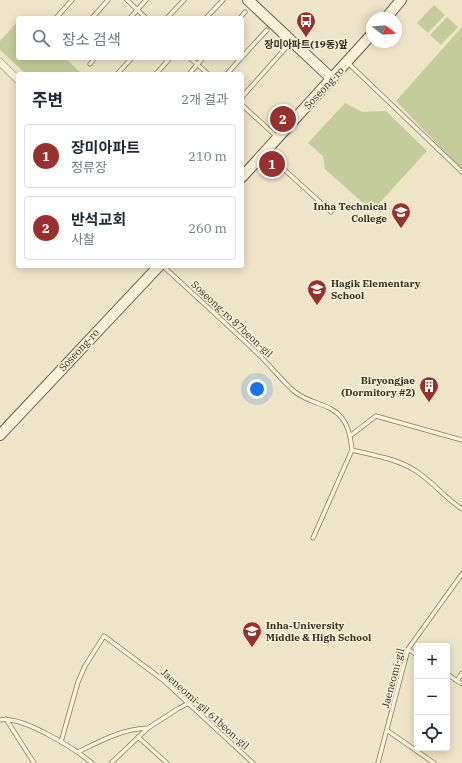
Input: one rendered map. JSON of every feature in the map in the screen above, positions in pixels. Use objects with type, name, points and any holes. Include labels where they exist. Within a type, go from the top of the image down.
[{"type":"main road","points":[[248,0],[332,79]]},
{"type":"main road","points":[[391,12],[401,0]]},
{"type":"main road","name":"Soseong-ro","points":[[244,175],[366,41]]},
{"type":"main road","name":"Soseong-ro","points":[[0,435],[157,268]]},
{"type":"street","points":[[0,62],[16,78]]},
{"type":"lane","points":[[58,16],[72,0]]},
{"type":"lane","points":[[94,16],[108,0]]},
{"type":"lane","points":[[127,0],[144,16]]},
{"type":"lane","points":[[132,16],[146,0]]},
{"type":"lane","points":[[169,16],[184,0]]},
{"type":"lane","points":[[208,16],[223,0]]},
{"type":"lane","points":[[242,16],[245,12]]},
{"type":"lane","points":[[244,56],[266,30]]},
{"type":"lane","points":[[244,95],[292,41]]},
{"type":"lane","points":[[90,64],[93,60]]},
{"type":"lane","points":[[119,72],[130,60]]},
{"type":"lane","points":[[158,72],[168,60]]},
{"type":"lane","points":[[192,60],[206,72]]},
{"type":"lane","points":[[190,72],[201,60]]},
{"type":"lane","points":[[229,72],[240,60]]},
{"type":"lane","points":[[347,62],[462,172]]},
{"type":"lane","points":[[244,107],[278,138]]},
{"type":"lane","points":[[265,152],[330,212]]},
{"type":"lane","name":"Soseong-ro 87beon-gil","points":[[165,268],[257,353],[287,385],[305,398],[333,410],[342,418],[347,426],[352,450]]},
{"type":"lane","points":[[350,436],[376,416]]},
{"type":"lane","points":[[376,416],[398,422],[462,440],[432,432],[376,416]]},
{"type":"lane","points":[[313,538],[352,450],[391,460],[415,470],[426,478],[451,502],[462,509]]},
{"type":"lane","name":"Jaeneomi-gil","points":[[378,763],[388,731],[408,649],[462,574]]},
{"type":"lane","name":"Jaeneomi-gil 61beon-gil","points":[[61,742],[78,682],[85,666],[104,636],[163,680],[253,763]]},
{"type":"lane","points":[[408,649],[414,653]]},
{"type":"lane","points":[[457,681],[462,673]]},
{"type":"lane","points":[[450,676],[462,684]]},
{"type":"lane","points":[[111,763],[148,728],[189,703]]},
{"type":"lane","points":[[6,719],[34,763]]},
{"type":"lane","points":[[0,720],[6,719],[30,726],[78,752],[92,763]]},
{"type":"lane","points":[[78,752],[107,738],[126,731],[148,728]]},
{"type":"lane","points":[[388,731],[434,763]]},
{"type":"lane","points":[[138,737],[167,763]]},
{"type":"green space","points":[[434,5],[445,15],[428,33],[417,23]]},
{"type":"green space","points":[[447,17],[458,27],[441,45],[430,35]]},
{"type":"green space","points":[[16,23],[16,60],[67,60],[80,72],[24,72],[0,50],[0,41]]},
{"type":"green space","points":[[462,27],[462,170],[396,101]]},
{"type":"green space","points":[[345,103],[362,112],[386,111],[427,151],[372,211],[325,169],[323,156],[308,143]]},
{"type":"place","name":"장미아파트(19동)앞","points":[[306,38]]},
{"type":"place","name":"반석교회","points":[[283,119]]},
{"type":"place","name":"장미아파트","points":[[272,164]]},
{"type":"place","name":"Inha Technical College","points":[[401,229]]},
{"type":"place","name":"Hagik Elementary School","points":[[317,306]]},
{"type":"place","name":"Biryongjae (Dormitory #2)","points":[[429,403]]},
{"type":"place","name":"Inha-University Middle & High School","points":[[252,648]]}]
